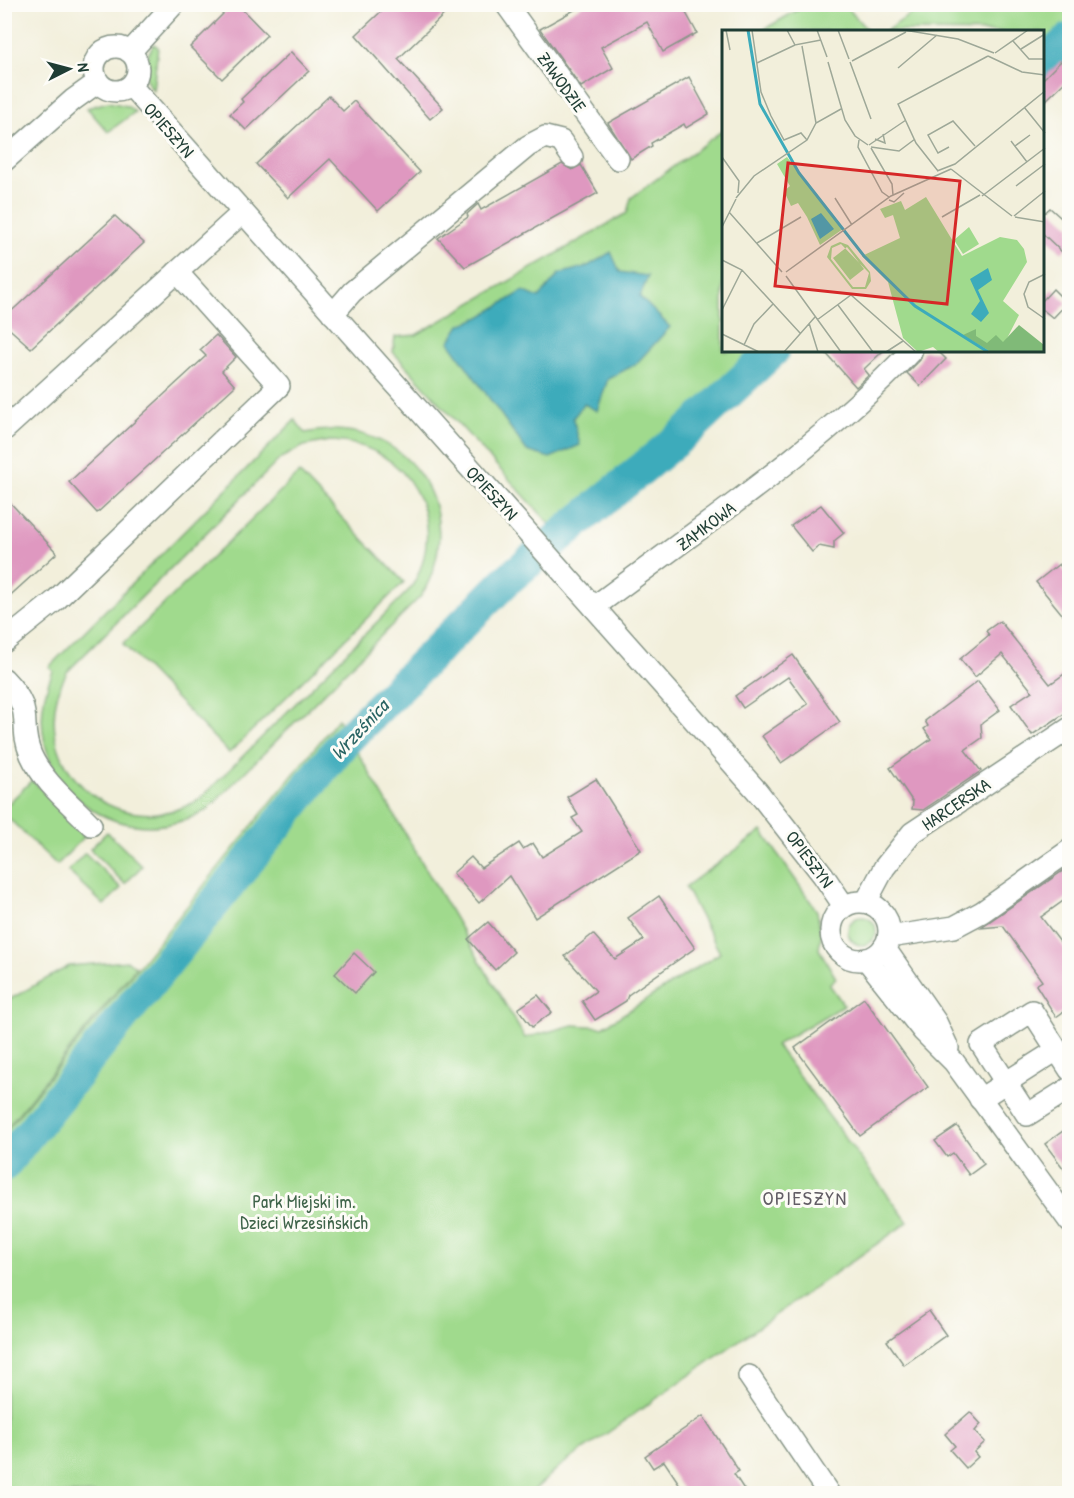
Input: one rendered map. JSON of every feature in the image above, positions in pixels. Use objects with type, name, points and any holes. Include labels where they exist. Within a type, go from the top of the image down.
[{"type":"street","points":[[130,52],[174,4]]},
{"type":"street","name":"ZAWODZIE","points":[[506,4],[618,159]]},
{"type":"street","points":[[113,47],[130,52],[138,67],[131,86],[125,90],[111,91],[98,82],[94,64],[101,53],[113,47]]},
{"type":"street","points":[[4,161],[73,100],[98,82]]},
{"type":"street","name":"OPIESZYN","points":[[131,86],[758,791],[824,875],[844,906]]},
{"type":"street","points":[[333,314],[352,292],[528,146],[544,137],[561,141],[572,157]]},
{"type":"street","points":[[4,430],[242,213]]},
{"type":"street","points":[[4,642],[55,601],[279,386],[177,272]]},
{"type":"street","name":"ZAMKOWA","points":[[594,607],[672,552],[815,441],[881,383],[910,352]]},
{"type":"street","points":[[4,679],[23,703],[30,753],[38,770],[91,825]]},
{"type":"street","name":"HARCERSKA","points":[[866,902],[884,868],[912,833],[1070,728]]},
{"type":"street","points":[[887,942],[954,927],[982,912],[1070,850]]},
{"type":"street","points":[[855,902],[866,902],[885,915],[889,925],[887,942],[877,955],[866,960],[855,960],[844,955],[836,947],[831,936],[831,925],[836,914],[844,906],[855,902]]},
{"type":"street","points":[[887,942],[936,1022],[954,1062]]},
{"type":"street","points":[[866,960],[923,1031],[954,1062],[1070,1222]]},
{"type":"street","points":[[1070,1070],[1032,1011],[981,1044],[1027,1115],[1070,1088]]},
{"type":"street","points":[[980,1099],[1057,1050]]},
{"type":"street","points":[[749,1376],[829,1494]]},
{"type":"green space","points":[[808,4],[845,5],[867,30],[763,30]]},
{"type":"green space","points":[[925,4],[1069,5],[1069,29],[1044,51],[1044,30],[887,30]]},
{"type":"green space","points":[[154,44],[158,47],[153,90],[146,79],[145,67]]},
{"type":"green space","points":[[108,102],[127,106],[135,112],[108,132],[87,108]]},
{"type":"green space","points":[[722,131],[722,352],[755,352],[558,533],[393,352],[395,337],[416,335],[627,213],[631,198]]},
{"type":"green space","points":[[295,420],[305,433],[341,430],[372,437],[399,452],[420,474],[433,501],[439,531],[435,563],[421,596],[208,809],[172,823],[137,825],[105,817],[78,799],[57,774],[45,743],[43,708],[53,671],[49,667]],"holes":[[[329,441],[357,445],[381,455],[400,470],[415,490],[424,512],[427,537],[422,562],[411,588],[200,799],[168,812],[137,813],[108,804],[84,788],[66,764],[56,736],[55,705],[67,672],[281,458],[304,446]]]},
{"type":"green space","points":[[299,473],[404,582],[229,753],[123,644]]},
{"type":"green space","name":"Park Miejski im. Dzieci Wrzesińskich","points":[[338,719],[525,1038],[573,1025],[603,1027],[720,953],[685,887],[762,831],[817,911],[821,936],[819,949],[836,978],[829,984],[844,1005],[776,1045],[908,1222],[559,1467],[531,1493],[5,1494],[5,1132]]},
{"type":"green space","points":[[32,780],[87,834],[57,865],[5,815],[4,808]]},
{"type":"green space","points":[[107,832],[142,866],[125,884],[90,849]]},
{"type":"green space","points":[[85,853],[121,888],[104,905],[68,871]]},
{"type":"green space","points":[[862,917],[872,921],[876,931],[872,941],[862,945],[852,941],[848,931],[852,921]]},
{"type":"green space","points":[[128,961],[136,967],[5,1130],[5,1002],[69,966]]},
{"type":"water","points":[[611,252],[620,272],[648,276],[640,297],[670,327],[636,364],[608,379],[597,411],[584,404],[573,418],[580,445],[550,458],[527,451],[449,342],[460,325],[480,317],[523,291],[539,298],[559,274],[588,266]]},
{"type":"building","points":[[233,4],[237,4],[267,35],[222,79],[190,47]]},
{"type":"building","points":[[389,4],[455,4],[398,59],[443,108],[430,119],[356,35]]},
{"type":"building","points":[[585,4],[681,4],[697,33],[663,52],[647,22],[601,47],[613,68],[581,87],[540,29]]},
{"type":"building","points":[[291,52],[309,71],[246,130],[230,114],[243,102],[241,99]]},
{"type":"building","points":[[1061,61],[1070,69],[1070,77],[1044,102],[1044,78]]},
{"type":"building","points":[[689,77],[709,114],[686,128],[684,124],[651,143],[652,146],[631,159],[608,123]]},
{"type":"building","points":[[329,96],[343,111],[354,101],[420,172],[378,211],[330,159],[288,198],[256,164]]},
{"type":"building","points":[[562,164],[572,170],[581,165],[598,193],[465,267],[438,238],[468,217],[467,214],[478,204],[481,210]]},
{"type":"building","points":[[1050,208],[1070,226],[1070,245],[1062,252],[1044,235],[1044,213]]},
{"type":"building","points":[[115,216],[144,243],[31,348],[4,324],[4,318]]},
{"type":"building","points":[[1053,289],[1067,303],[1053,318],[1044,311],[1044,299]]},
{"type":"building","points":[[216,335],[236,357],[222,371],[235,386],[97,513],[69,482],[206,356],[200,350]]},
{"type":"building","points":[[825,352],[882,352],[864,369],[869,375],[856,387]]},
{"type":"building","points":[[923,352],[939,352],[946,359],[920,386],[907,373],[920,360]]},
{"type":"building","points":[[4,496],[57,553],[4,601]]},
{"type":"building","points":[[821,505],[844,533],[834,541],[834,549],[819,546],[812,552],[791,526]]},
{"type":"building","points":[[1059,564],[1070,578],[1070,624],[1036,582]]},
{"type":"building","points":[[1000,621],[1050,684],[1070,670],[1070,710],[1032,735],[1011,705],[1032,691],[1002,654],[975,677],[960,659],[989,635],[986,631]]},
{"type":"building","points":[[793,655],[840,722],[781,763],[762,736],[808,704],[788,677],[743,708],[735,696]]},
{"type":"building","points":[[978,681],[1000,710],[981,724],[982,738],[965,750],[981,771],[923,810],[912,809],[913,802],[890,768],[931,739],[924,729],[928,726],[925,721]]},
{"type":"building","points":[[596,779],[641,850],[535,918],[509,876],[479,903],[453,873],[471,857],[481,868],[519,843],[523,849],[533,843],[542,857],[582,832],[572,818],[578,815],[567,797]]},
{"type":"building","points":[[1070,866],[1070,896],[1041,917],[1070,955],[1070,1007],[1056,1017],[1036,985],[1042,981],[1003,926],[980,928]]},
{"type":"building","points":[[659,896],[695,948],[628,995],[626,1001],[595,1020],[582,1001],[596,991],[565,956],[593,934],[615,959],[644,940],[628,918]]},
{"type":"building","points":[[488,922],[514,952],[495,970],[468,939]]},
{"type":"building","points":[[354,953],[374,972],[355,993],[335,974]]},
{"type":"building","points":[[538,995],[552,1012],[532,1027],[518,1009]]},
{"type":"building","points":[[864,998],[928,1087],[860,1136],[795,1048]]},
{"type":"building","points":[[957,1126],[984,1164],[969,1175],[953,1153],[947,1157],[935,1141]]},
{"type":"building","points":[[1070,1126],[1070,1177],[1045,1144]]},
{"type":"building","points":[[929,1311],[946,1335],[904,1365],[887,1341]]},
{"type":"building","points":[[970,1412],[981,1424],[975,1431],[985,1442],[974,1452],[978,1457],[966,1468],[950,1450],[955,1446],[945,1434]]},
{"type":"building","points":[[703,1416],[739,1471],[734,1474],[747,1494],[686,1494],[664,1461],[653,1468],[645,1456]]},
{"type":"waterway","name":"Wrześnica","points":[[1044,61],[1070,39]]},
{"type":"waterway","name":"Wrześnica","points":[[4,1165],[344,742],[507,580],[690,429],[772,352]]},
{"type":"district","name":"OPIESZYN","points":[[805,1197]]}]
